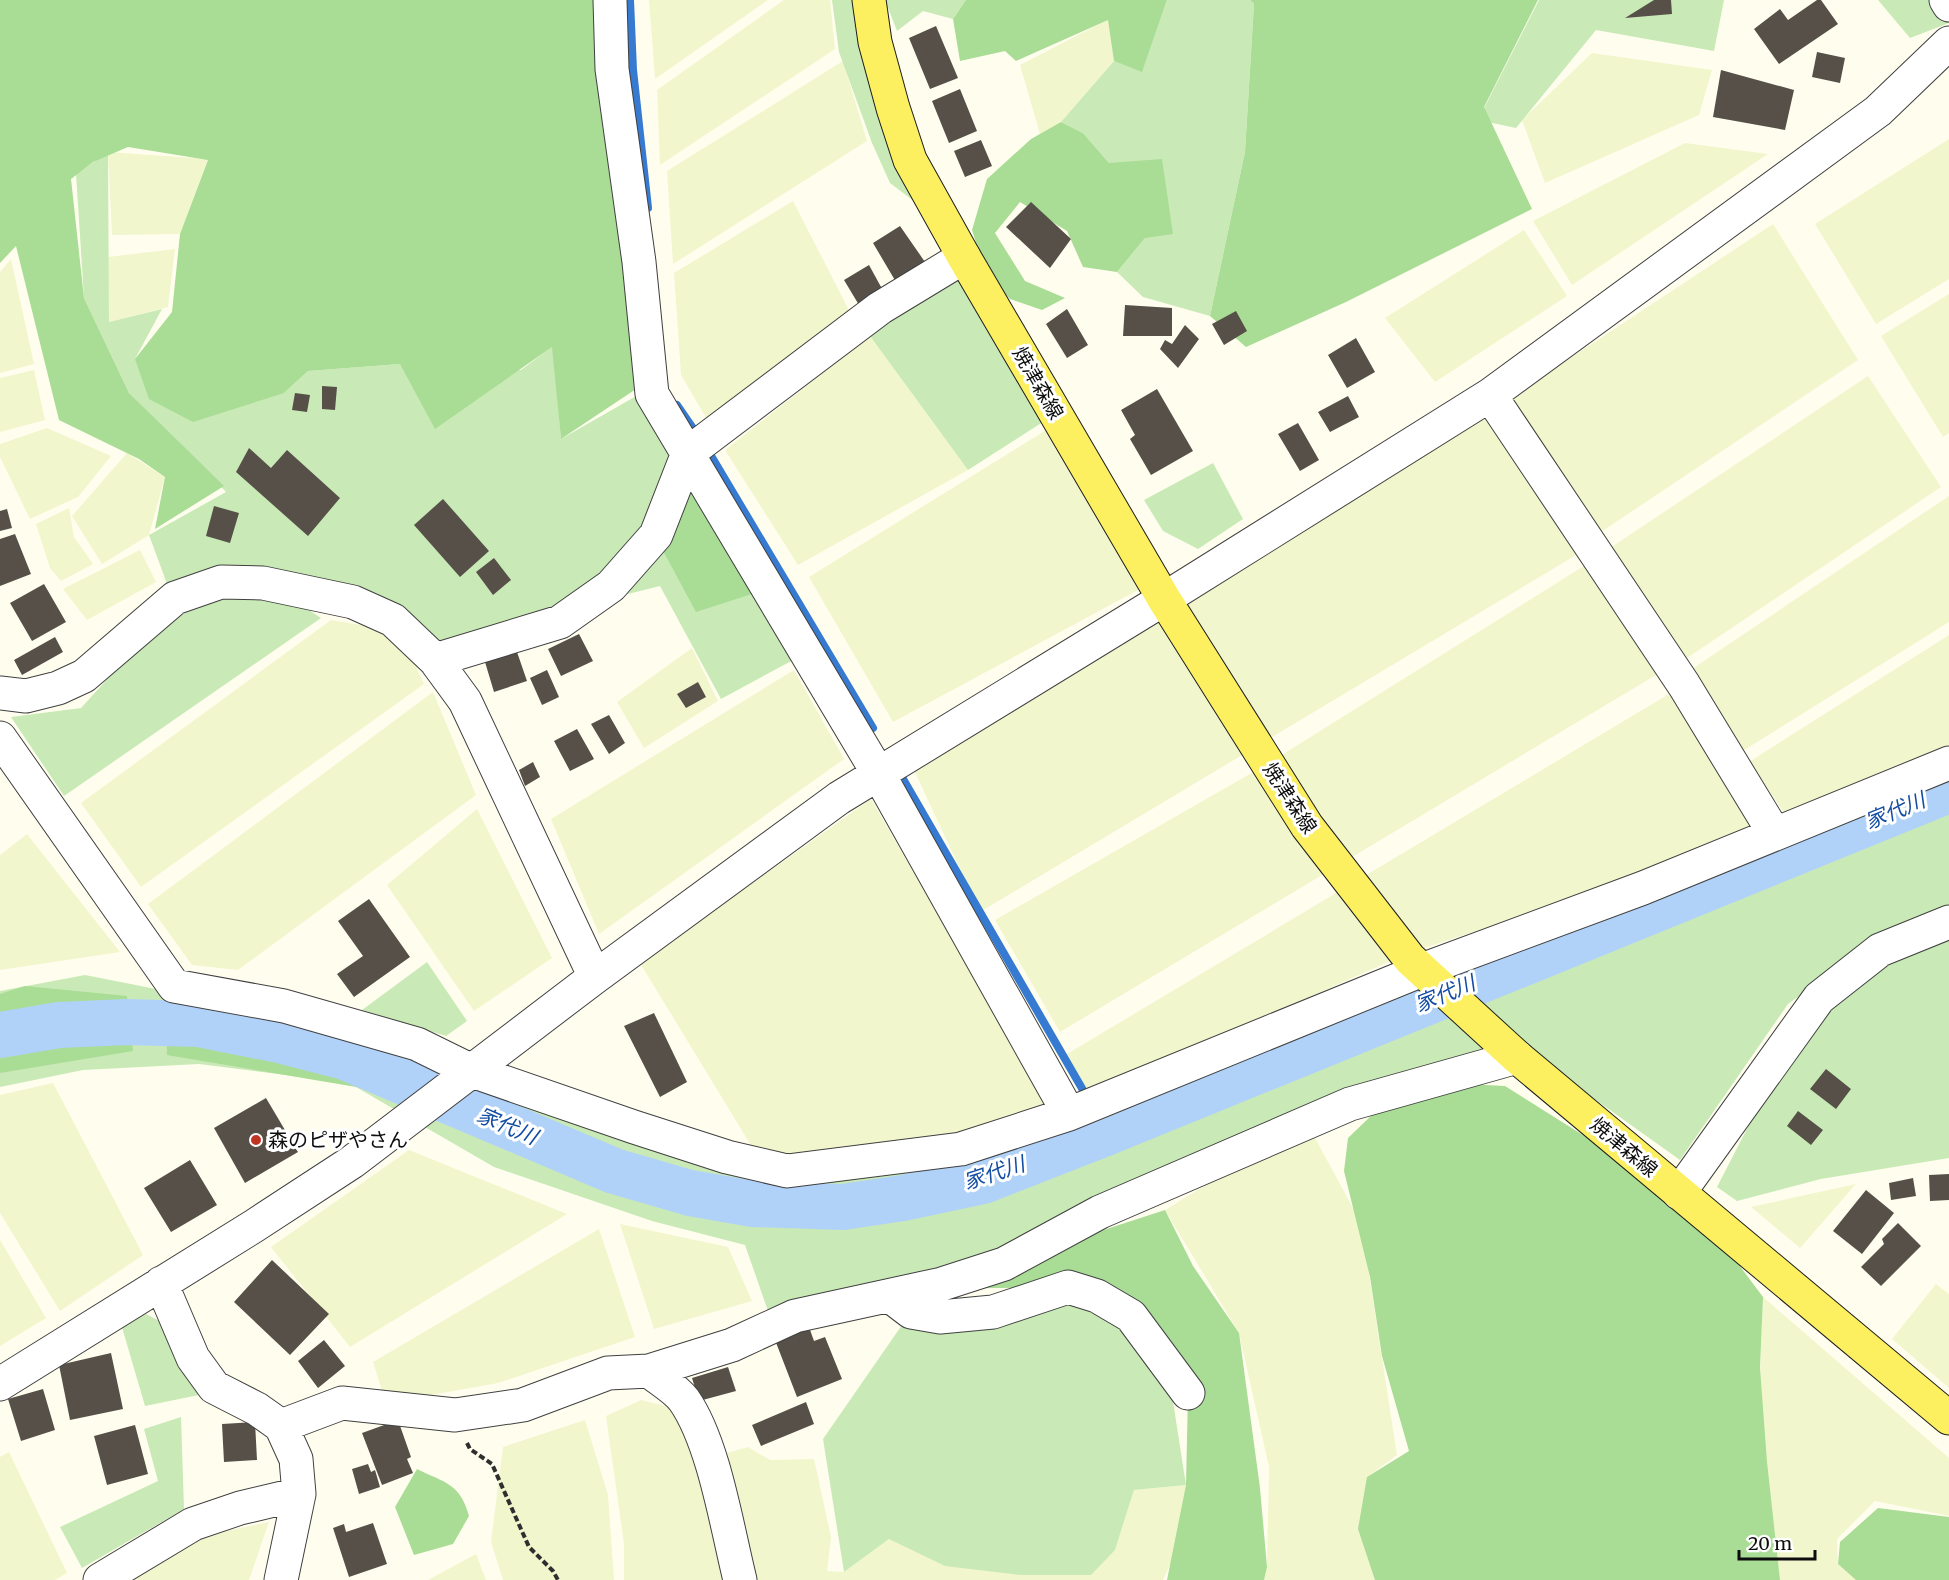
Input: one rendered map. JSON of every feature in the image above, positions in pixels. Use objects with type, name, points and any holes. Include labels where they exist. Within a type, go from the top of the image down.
[{"type":"main road","name":"焼津森線","points":[[869,0],[875,42],[909,160],[1164,599],[1307,826],[1416,964],[1469,1014],[1517,1057],[1949,1419]]},
{"type":"street","points":[[610,0],[612,69],[639,262],[652,394],[701,444],[878,773],[1084,1108]]},
{"type":"street","points":[[1946,0],[1949,6]]},
{"type":"street","points":[[0,1384],[352,1162],[596,977],[839,798],[1164,599],[1490,395],[1878,111],[1949,44]]},
{"type":"street","points":[[435,660],[560,622],[610,586],[656,535],[701,444],[880,308],[964,257]]},
{"type":"street","points":[[1490,395],[1684,685],[1774,833]]},
{"type":"street","points":[[0,693],[26,696],[58,688],[84,676],[176,598],[220,582],[263,583],[353,602],[393,620],[435,660],[465,701],[596,977]]},
{"type":"street","points":[[0,738],[174,986],[284,1006],[349,1023],[417,1044],[462,1078],[727,1157],[787,1172],[961,1149],[1084,1108],[1416,964],[1643,888],[1949,763]]},
{"type":"street","points":[[1679,1193],[1819,998],[1880,950],[1949,922]]},
{"type":"street","points":[[281,1426],[342,1403],[455,1415],[523,1405],[608,1373],[649,1371],[732,1345],[795,1316],[942,1284],[1004,1264],[1100,1212],[1350,1104],[1517,1057]]},
{"type":"street","points":[[161,1283],[193,1358],[214,1387],[257,1409],[281,1426],[296,1459],[299,1494],[281,1580]]},
{"type":"street","points":[[890,1296],[911,1312],[940,1317],[993,1312],[1068,1287],[1097,1296],[1131,1316],[1188,1393]]},
{"type":"street","points":[[649,1371],[683,1398],[695,1420],[711,1463],[740,1580]]},
{"type":"street","points":[[100,1580],[193,1524],[240,1508],[299,1494]]},
{"type":"path","points":[[455,1415],[470,1449],[492,1464],[530,1547],[553,1571],[558,1580]]},
{"type":"green space","points":[[0,0],[599,0],[642,385],[561,439],[552,347],[435,429],[400,364],[308,371],[284,393],[193,422],[149,399],[135,359],[172,312],[180,234],[208,160],[128,147],[93,162],[71,179],[84,298],[129,393],[224,486],[155,529],[165,477],[139,459],[59,420],[16,246],[0,263]]},
{"type":"green space","points":[[649,0],[768,0],[655,79]]},
{"type":"green space","points":[[784,0],[830,0],[835,49],[660,165],[657,90]]},
{"type":"green space","points":[[832,0],[857,0],[915,202],[890,183],[872,143],[839,52]]},
{"type":"green space","points":[[885,0],[966,0],[953,19],[923,11],[897,31]]},
{"type":"green space","points":[[966,0],[1167,0],[1142,72],[1114,61],[1108,20],[1016,61],[1005,51],[960,61],[953,19]]},
{"type":"green space","points":[[1167,0],[1250,0],[1254,4],[1245,152],[1210,316],[1143,297],[1117,272],[1145,238],[1109,163],[1083,133],[1061,122],[1114,61],[1142,71]]},
{"type":"green space","points":[[1250,0],[1538,0],[1484,107],[1532,209],[1346,302],[1246,347],[1210,316],[1245,152],[1254,4]]},
{"type":"green space","points":[[1539,0],[1724,0],[1714,51],[1596,30],[1516,128],[1478,120]]},
{"type":"green space","points":[[1878,0],[1946,0],[1949,5],[1949,23],[1910,38]]},
{"type":"green space","points":[[1109,19],[1114,61],[1061,122],[1040,134],[1020,65]]},
{"type":"green space","points":[[1592,53],[1712,70],[1699,115],[1545,183],[1522,120]]},
{"type":"green space","points":[[843,61],[867,141],[673,264],[667,171]]},
{"type":"green space","points":[[1061,122],[1083,133],[1109,163],[1162,159],[1173,234],[1145,238],[1117,272],[1083,267],[1067,231],[1020,202],[995,233],[1025,281],[1065,298],[1042,310],[1010,299],[986,274],[972,230],[987,179],[1031,139]]},
{"type":"green space","points":[[1949,139],[1949,279],[1876,324],[1815,224]]},
{"type":"green space","points":[[1685,143],[1768,154],[1572,285],[1533,221]]},
{"type":"green space","points":[[108,152],[208,159],[180,234],[112,235]]},
{"type":"green space","points":[[108,152],[109,322],[162,309],[135,359],[284,393],[308,371],[400,364],[521,370],[553,346],[561,439],[645,391],[676,453],[651,541],[600,594],[442,658],[251,572],[173,600],[149,535],[226,492],[129,393],[84,298],[76,174]]},
{"type":"green space","points":[[793,201],[853,318],[711,426],[681,375],[674,273]]},
{"type":"green space","points":[[1773,224],[1858,360],[1601,532],[1510,398]]},
{"type":"green space","points":[[1524,230],[1567,296],[1435,382],[1385,318]]},
{"type":"green space","points":[[175,249],[168,307],[109,322],[108,257]]},
{"type":"green space","points":[[11,259],[34,364],[0,373],[0,272]]},
{"type":"green space","points":[[956,270],[1046,420],[968,470],[870,336]]},
{"type":"green space","points":[[1949,294],[1949,433],[1943,437],[1881,336]]},
{"type":"green space","points":[[870,336],[968,470],[798,565],[725,450]]},
{"type":"green space","points":[[34,370],[45,420],[0,432],[0,378]]},
{"type":"green space","points":[[1868,376],[1941,487],[1684,660],[1610,548]]},
{"type":"green space","points":[[1490,395],[1591,546],[980,912],[907,755]]},
{"type":"green space","points":[[1051,427],[1138,572],[1138,590],[893,722],[809,577]]},
{"type":"green space","points":[[47,428],[111,456],[78,497],[30,519],[0,457],[0,444]]},
{"type":"green space","points":[[127,453],[165,477],[149,535],[102,564],[72,516]]},
{"type":"green space","points":[[1213,463],[1243,519],[1198,549],[1163,531],[1144,500]]},
{"type":"green space","points":[[697,486],[758,592],[696,612],[661,547],[684,500]]},
{"type":"green space","points":[[1949,496],[1949,622],[1741,752],[1689,671]]},
{"type":"green space","points":[[69,508],[74,537],[93,564],[61,581],[50,568],[36,524]]},
{"type":"green space","points":[[661,547],[758,592],[795,659],[721,699],[660,586],[616,597]]},
{"type":"green space","points":[[140,550],[156,582],[87,620],[63,589]]},
{"type":"green space","points":[[1595,559],[1661,672],[1060,1032],[995,920],[1269,763]]},
{"type":"green space","points":[[222,589],[285,594],[321,618],[64,796],[11,717],[81,708],[142,641]]},
{"type":"green space","points":[[331,620],[373,627],[410,654],[424,684],[141,887],[81,803]]},
{"type":"green space","points":[[1949,635],[1949,750],[1787,817],[1749,762]]},
{"type":"green space","points":[[692,648],[718,701],[644,748],[617,702]]},
{"type":"green space","points":[[794,670],[844,759],[599,934],[551,819]]},
{"type":"green space","points":[[1684,685],[1774,833],[1406,954],[1087,1096],[1062,1057]]},
{"type":"green space","points":[[433,692],[476,795],[238,970],[192,965],[148,904]]},
{"type":"green space","points":[[1949,750],[1949,910],[1873,943],[1788,1004],[1680,1160],[1523,1048],[1364,1100],[976,1274],[768,1311],[745,1245],[652,1221],[494,1167],[349,1083],[199,1064],[83,1070],[0,1087],[0,991],[85,975],[227,1003],[345,1035],[729,1171],[877,1172]]},
{"type":"green space","points":[[871,799],[1047,1103],[930,1145],[853,1154],[755,1152],[640,963]]},
{"type":"green space","points":[[477,809],[552,958],[474,1011],[387,885]]},
{"type":"green space","points":[[27,834],[120,952],[0,970],[0,855]]},
{"type":"green space","points":[[1949,923],[1949,1158],[1821,1179],[1737,1201],[1717,1187],[1751,1121],[1826,1005]]},
{"type":"green space","points":[[427,962],[467,1021],[446,1036],[362,1010]]},
{"type":"green space","points":[[25,986],[127,996],[133,1051],[0,1073],[0,994]]},
{"type":"green space","points":[[166,995],[385,1048],[374,1090],[167,1055]]},
{"type":"green space","points":[[1427,1082],[1505,1086],[1694,1205],[1763,1297],[1760,1368],[1767,1462],[1780,1580],[1375,1580],[1358,1529],[1367,1477],[1409,1451],[1382,1356],[1370,1277],[1344,1171],[1348,1138],[1374,1113]]},
{"type":"green space","points":[[53,1083],[143,1255],[60,1311],[0,1213],[0,1095]]},
{"type":"green space","points":[[1307,1123],[1361,1223],[1397,1455],[1367,1477],[1379,1580],[1264,1580],[1267,1567],[1269,1467],[1239,1333],[1165,1210]]},
{"type":"green space","points":[[409,1150],[567,1214],[350,1347],[271,1247]]},
{"type":"green space","points":[[1856,1184],[1800,1248],[1751,1207]]},
{"type":"green space","points":[[1165,1210],[1193,1266],[1239,1333],[1260,1488],[1267,1567],[1264,1580],[1167,1580],[1186,1485],[1188,1393],[1167,1341],[1068,1287],[922,1289]]},
{"type":"green space","points":[[620,1224],[728,1247],[752,1301],[654,1329]]},
{"type":"green space","points":[[599,1229],[635,1337],[498,1383],[431,1395],[382,1391],[373,1362]]},
{"type":"green space","points":[[0,1240],[46,1318],[0,1346]]},
{"type":"green space","points":[[1936,1284],[1949,1294],[1949,1388],[1892,1339]]},
{"type":"green space","points":[[1068,1287],[1131,1316],[1172,1395],[1186,1485],[1134,1490],[1115,1550],[1091,1575],[1021,1575],[945,1566],[889,1539],[844,1572],[823,1439],[911,1312]]},
{"type":"green space","points":[[1763,1297],[1949,1458],[1949,1516],[1875,1501],[1837,1539],[1838,1564],[1856,1580],[1780,1580],[1759,1401]]},
{"type":"green space","points":[[146,1314],[169,1326],[199,1395],[145,1406],[121,1324]]},
{"type":"green space","points":[[641,1400],[673,1408],[703,1466],[730,1580],[624,1580],[624,1544],[606,1416]]},
{"type":"green space","points":[[181,1417],[184,1509],[82,1568],[60,1527],[158,1481],[144,1429]]},
{"type":"green space","points":[[585,1420],[608,1495],[614,1580],[503,1580],[491,1542],[503,1447]]},
{"type":"green space","points":[[748,1447],[770,1460],[814,1459],[831,1537],[827,1571],[844,1572],[889,1539],[1115,1550],[1134,1490],[1186,1485],[1173,1558],[1163,1580],[754,1580],[727,1453]]},
{"type":"green space","points":[[9,1452],[67,1573],[55,1580],[0,1580],[0,1457]]},
{"type":"green space","points":[[417,1469],[456,1490],[469,1516],[453,1544],[414,1555],[395,1507]]},
{"type":"green space","points":[[1878,1508],[1949,1517],[1949,1580],[1856,1580],[1838,1564],[1840,1542]]},
{"type":"green space","points":[[269,1522],[249,1580],[124,1580],[207,1535]]},
{"type":"green space","points":[[476,1554],[486,1580],[428,1580]]},
{"type":"building","points":[[1654,0],[1671,0],[1672,14],[1625,18]]},
{"type":"building","points":[[1817,0],[1821,0],[1838,24],[1779,64],[1754,29],[1780,9],[1788,20]]},
{"type":"building","points":[[936,26],[958,78],[930,89],[909,38]]},
{"type":"building","points":[[1817,52],[1845,58],[1840,83],[1812,77]]},
{"type":"building","points":[[1721,70],[1794,90],[1785,130],[1713,117]]},
{"type":"building","points":[[960,89],[977,131],[949,143],[932,101]]},
{"type":"building","points":[[981,140],[992,166],[965,177],[954,151]]},
{"type":"building","points":[[1031,202],[1071,239],[1050,268],[1006,227]]},
{"type":"building","points":[[900,226],[925,262],[896,282],[873,243]]},
{"type":"building","points":[[869,265],[886,296],[862,310],[844,280]]},
{"type":"building","points":[[1125,305],[1172,308],[1172,336],[1123,336]]},
{"type":"building","points":[[1067,309],[1088,345],[1067,358],[1046,324]]},
{"type":"building","points":[[1236,311],[1247,331],[1224,345],[1212,324]]},
{"type":"building","points":[[1185,325],[1199,339],[1178,368],[1160,349],[1165,340],[1172,344]]},
{"type":"building","points":[[1356,338],[1375,372],[1347,388],[1328,355]]},
{"type":"building","points":[[322,386],[337,387],[335,410],[322,409]]},
{"type":"building","points":[[1157,389],[1193,451],[1151,475],[1130,439],[1135,435],[1121,410]]},
{"type":"building","points":[[295,393],[310,395],[307,412],[292,410]]},
{"type":"building","points":[[1348,396],[1359,417],[1330,432],[1318,412]]},
{"type":"building","points":[[1298,423],[1319,460],[1300,471],[1278,434]]},
{"type":"building","points":[[249,448],[271,468],[287,450],[340,498],[308,536],[236,472]]},
{"type":"building","points":[[443,499],[489,551],[460,577],[414,525]]},
{"type":"building","points":[[214,506],[239,513],[230,543],[206,536]]},
{"type":"building","points":[[7,509],[12,528],[0,531],[0,511]]},
{"type":"building","points":[[15,534],[31,574],[0,586],[0,539]]},
{"type":"building","points":[[494,558],[511,580],[493,595],[476,572]]},
{"type":"building","points":[[44,584],[66,622],[32,641],[10,603]]},
{"type":"building","points":[[579,634],[593,661],[561,676],[548,649]]},
{"type":"building","points":[[55,637],[63,652],[22,675],[14,660]]},
{"type":"building","points":[[517,652],[527,681],[494,692],[485,662]]},
{"type":"building","points":[[547,670],[559,697],[542,705],[530,678]]},
{"type":"building","points":[[698,682],[706,697],[686,708],[677,694]]},
{"type":"building","points":[[609,715],[625,743],[609,754],[591,724]]},
{"type":"building","points":[[577,729],[594,759],[570,771],[554,741]]},
{"type":"building","points":[[533,762],[540,777],[525,786],[519,770]]},
{"type":"building","points":[[369,899],[410,957],[354,997],[337,974],[363,956],[338,921]]},
{"type":"building","points":[[654,1013],[687,1082],[660,1097],[624,1026]]},
{"type":"building","points":[[1826,1069],[1851,1089],[1836,1109],[1810,1089]]},
{"type":"building","name":"森のピザやさん","points":[[266,1098],[298,1152],[245,1183],[214,1128]]},
{"type":"building","points":[[1798,1111],[1823,1130],[1811,1145],[1787,1126]]},
{"type":"building","points":[[190,1160],[217,1205],[171,1232],[144,1188]]},
{"type":"building","points":[[1949,1174],[1949,1200],[1930,1201],[1929,1175]]},
{"type":"building","points":[[1913,1178],[1916,1196],[1891,1200],[1889,1183]]},
{"type":"building","points":[[1866,1190],[1894,1213],[1862,1254],[1833,1231]]},
{"type":"building","points":[[1898,1223],[1921,1246],[1881,1286],[1861,1267],[1884,1244],[1882,1239]]},
{"type":"building","points":[[272,1260],[329,1314],[290,1355],[234,1302]]},
{"type":"building","points":[[809,1327],[814,1341],[825,1337],[842,1379],[797,1397],[775,1340]]},
{"type":"building","points":[[324,1340],[345,1366],[318,1388],[298,1361]]},
{"type":"building","points":[[111,1353],[123,1409],[70,1420],[59,1365]]},
{"type":"building","points":[[728,1367],[736,1391],[699,1401],[692,1378]]},
{"type":"building","points":[[43,1389],[55,1430],[21,1441],[8,1399]]},
{"type":"building","points":[[806,1402],[814,1424],[761,1446],[752,1425]]},
{"type":"building","points":[[398,1420],[411,1457],[407,1459],[413,1473],[382,1485],[362,1433]]},
{"type":"building","points":[[255,1422],[257,1460],[224,1462],[222,1424]]},
{"type":"building","points":[[135,1425],[148,1474],[107,1485],[94,1436]]},
{"type":"building","points":[[368,1464],[371,1472],[375,1470],[380,1487],[359,1494],[352,1469]]},
{"type":"building","points":[[373,1523],[387,1564],[349,1577],[333,1528],[344,1524],[346,1532]]},
{"type":"waterway","points":[[630,0],[633,70],[648,208]]},
{"type":"waterway","points":[[677,405],[699,437]]},
{"type":"waterway","points":[[707,449],[873,728]]},
{"type":"waterway","points":[[903,779],[1087,1097]]},
{"type":"waterway","name":"家代川","points":[[0,1035],[59,1025],[126,1022],[198,1024],[279,1040],[345,1057],[614,1171],[690,1193],[753,1204],[843,1207],[903,1198],[983,1181],[1949,790]]},
{"type":"waterway","points":[[1093,1111],[1103,1134]]},
{"type":"place","name":"森のピザやさん","points":[[256,1140]]}]
